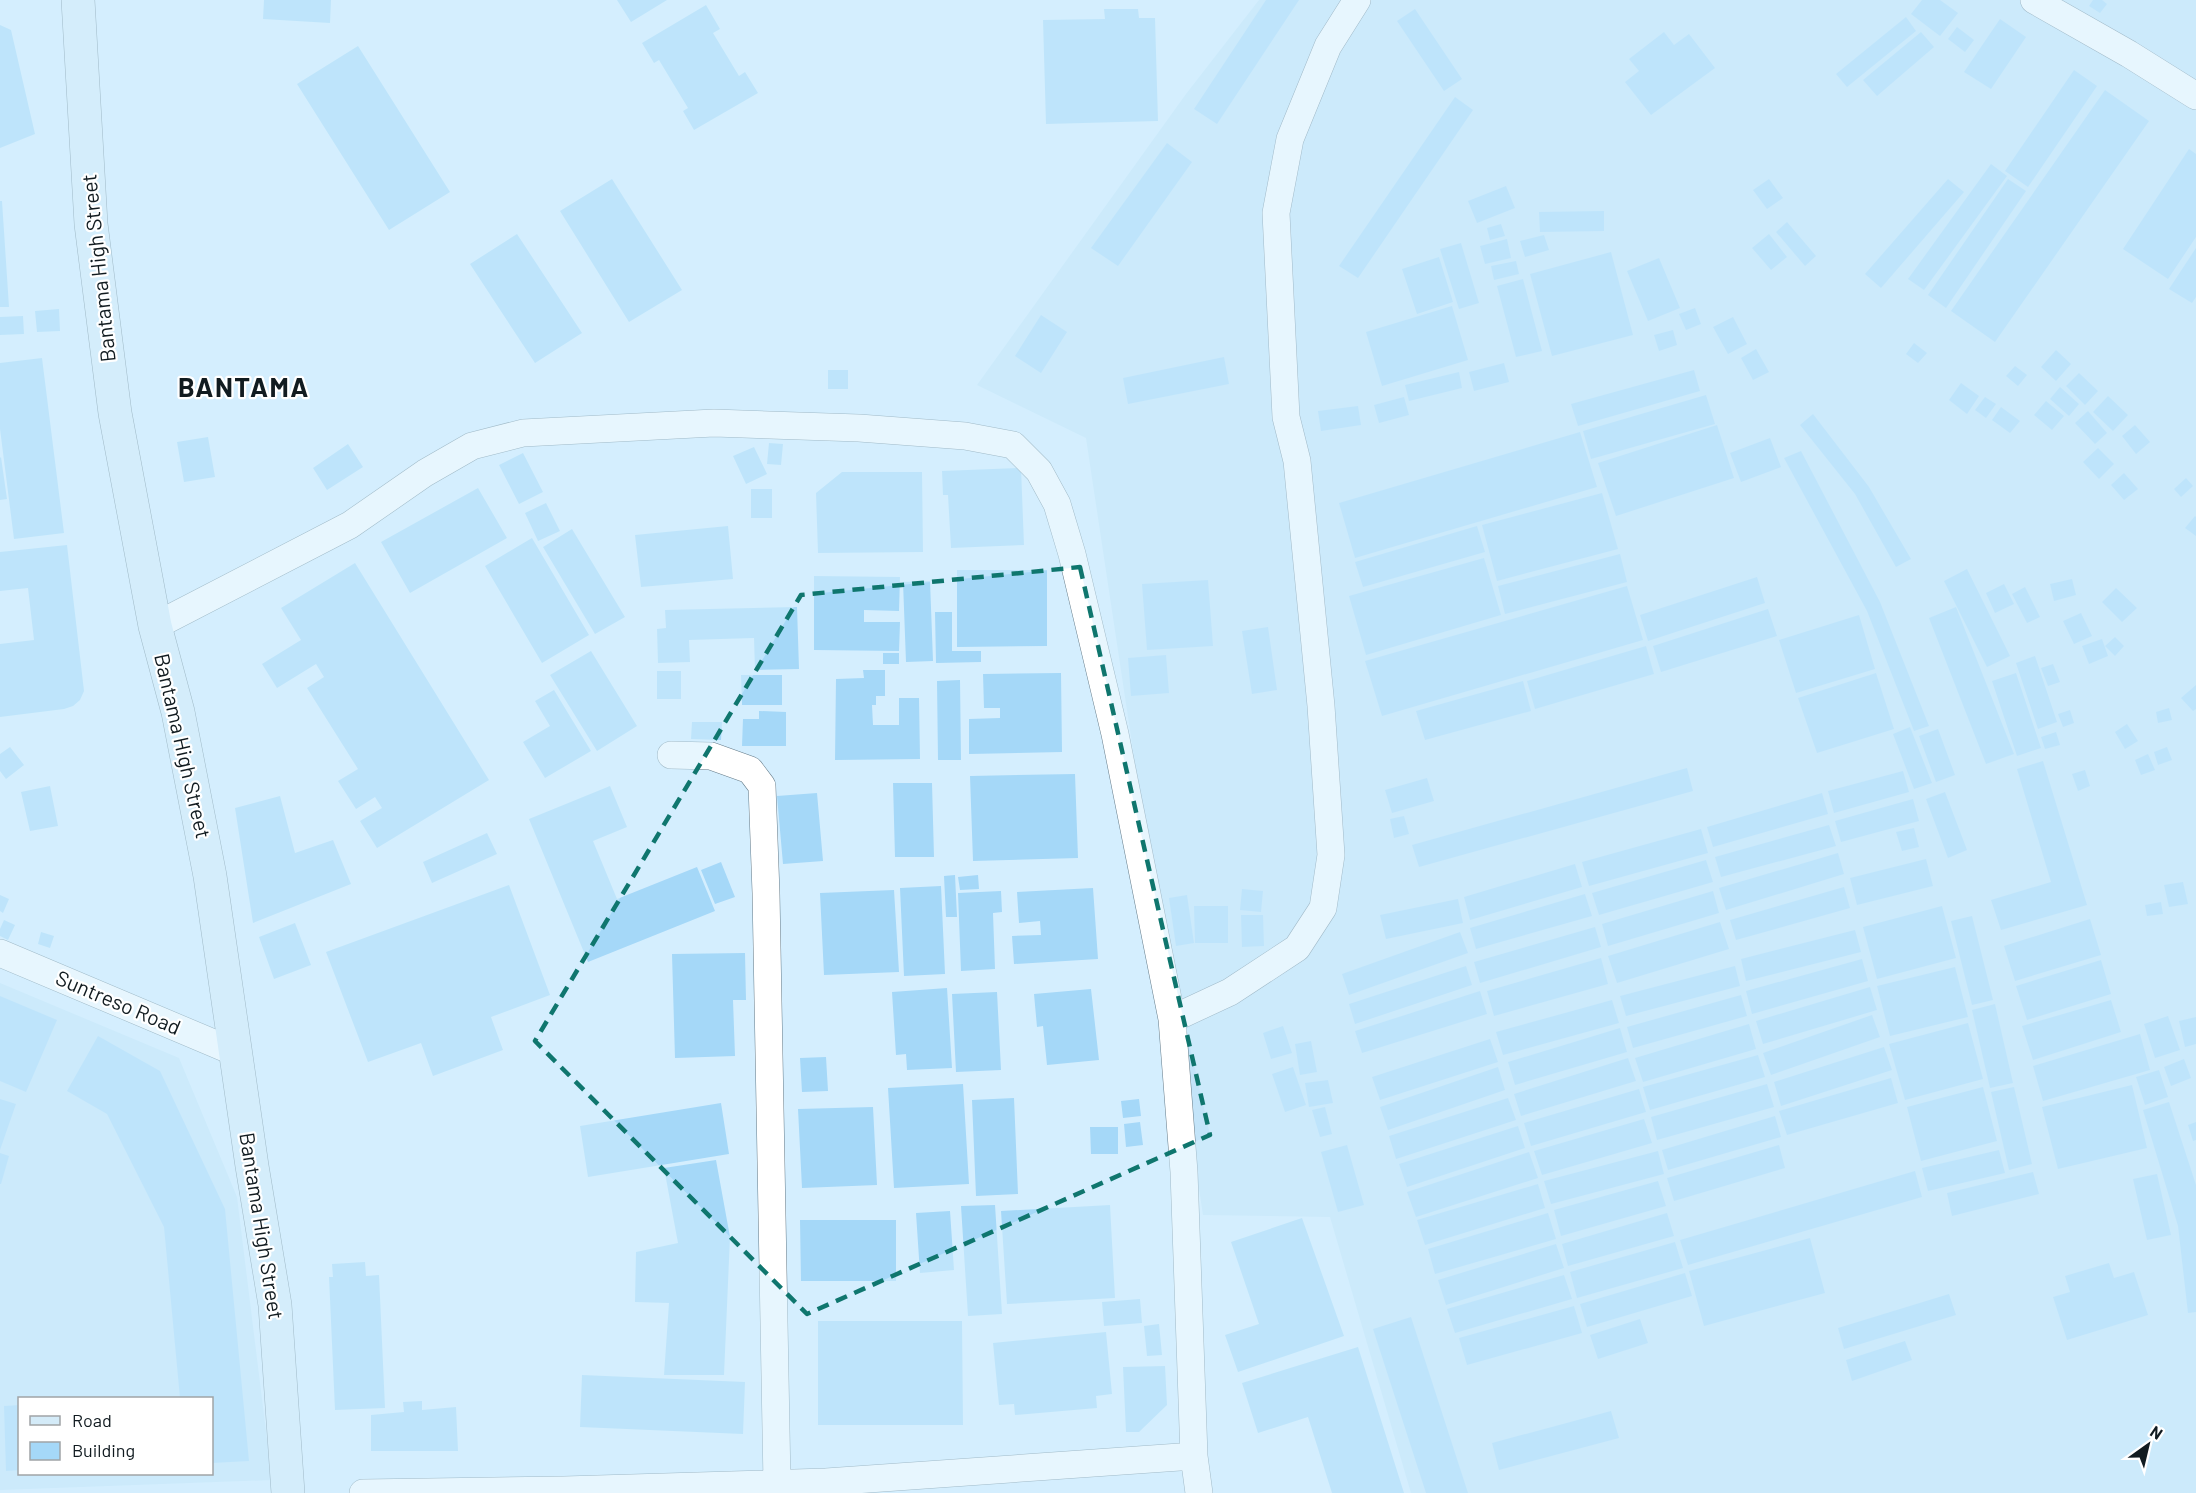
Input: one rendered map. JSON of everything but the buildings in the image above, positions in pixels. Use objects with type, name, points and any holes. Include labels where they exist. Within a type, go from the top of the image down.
[{"type":"main road","name":"Bantama High Street","points":[[78,0],[91,224],[115,413],[154,626],[178,712],[210,876],[252,1166],[275,1305],[288,1493]]},
{"type":"street","points":[[1172,1018],[1230,992],[1297,948],[1323,908],[1331,843],[1321,706],[1297,461],[1286,417],[1276,213],[1290,139],[1328,46],[1357,0]]},
{"type":"street","points":[[2034,0],[2129,54],[2196,96]]},
{"type":"street","points":[[154,626],[350,525],[425,473],[472,446],[523,433],[714,423],[859,428],[965,436],[1013,445],[1040,471],[1057,504],[1072,554],[1115,734],[1172,1018],[1184,1172],[1194,1456],[1199,1493]]},
{"type":"street","points":[[671,755],[711,756],[750,770],[762,786],[777,1483]]},
{"type":"street","name":"Suntreso Road","points":[[0,953],[237,1053]]},
{"type":"street","points":[[363,1493],[565,1491],[777,1483],[827,1487],[1194,1456]]},
{"type":"highlighted area","points":[[1080,567],[1210,1135],[807,1314],[535,1041],[801,595]]},
{"type":"shaded area","points":[[1259,0],[2196,0],[2196,1493],[1411,1493],[1330,1217],[1203,1215],[1086,438],[977,385],[1186,94]]},
{"type":"shaded area","points":[[0,983],[179,1058],[237,1197],[272,1480],[0,1490]]},
{"type":"district","name":"BANTAMA","points":[[244,388]]}]
